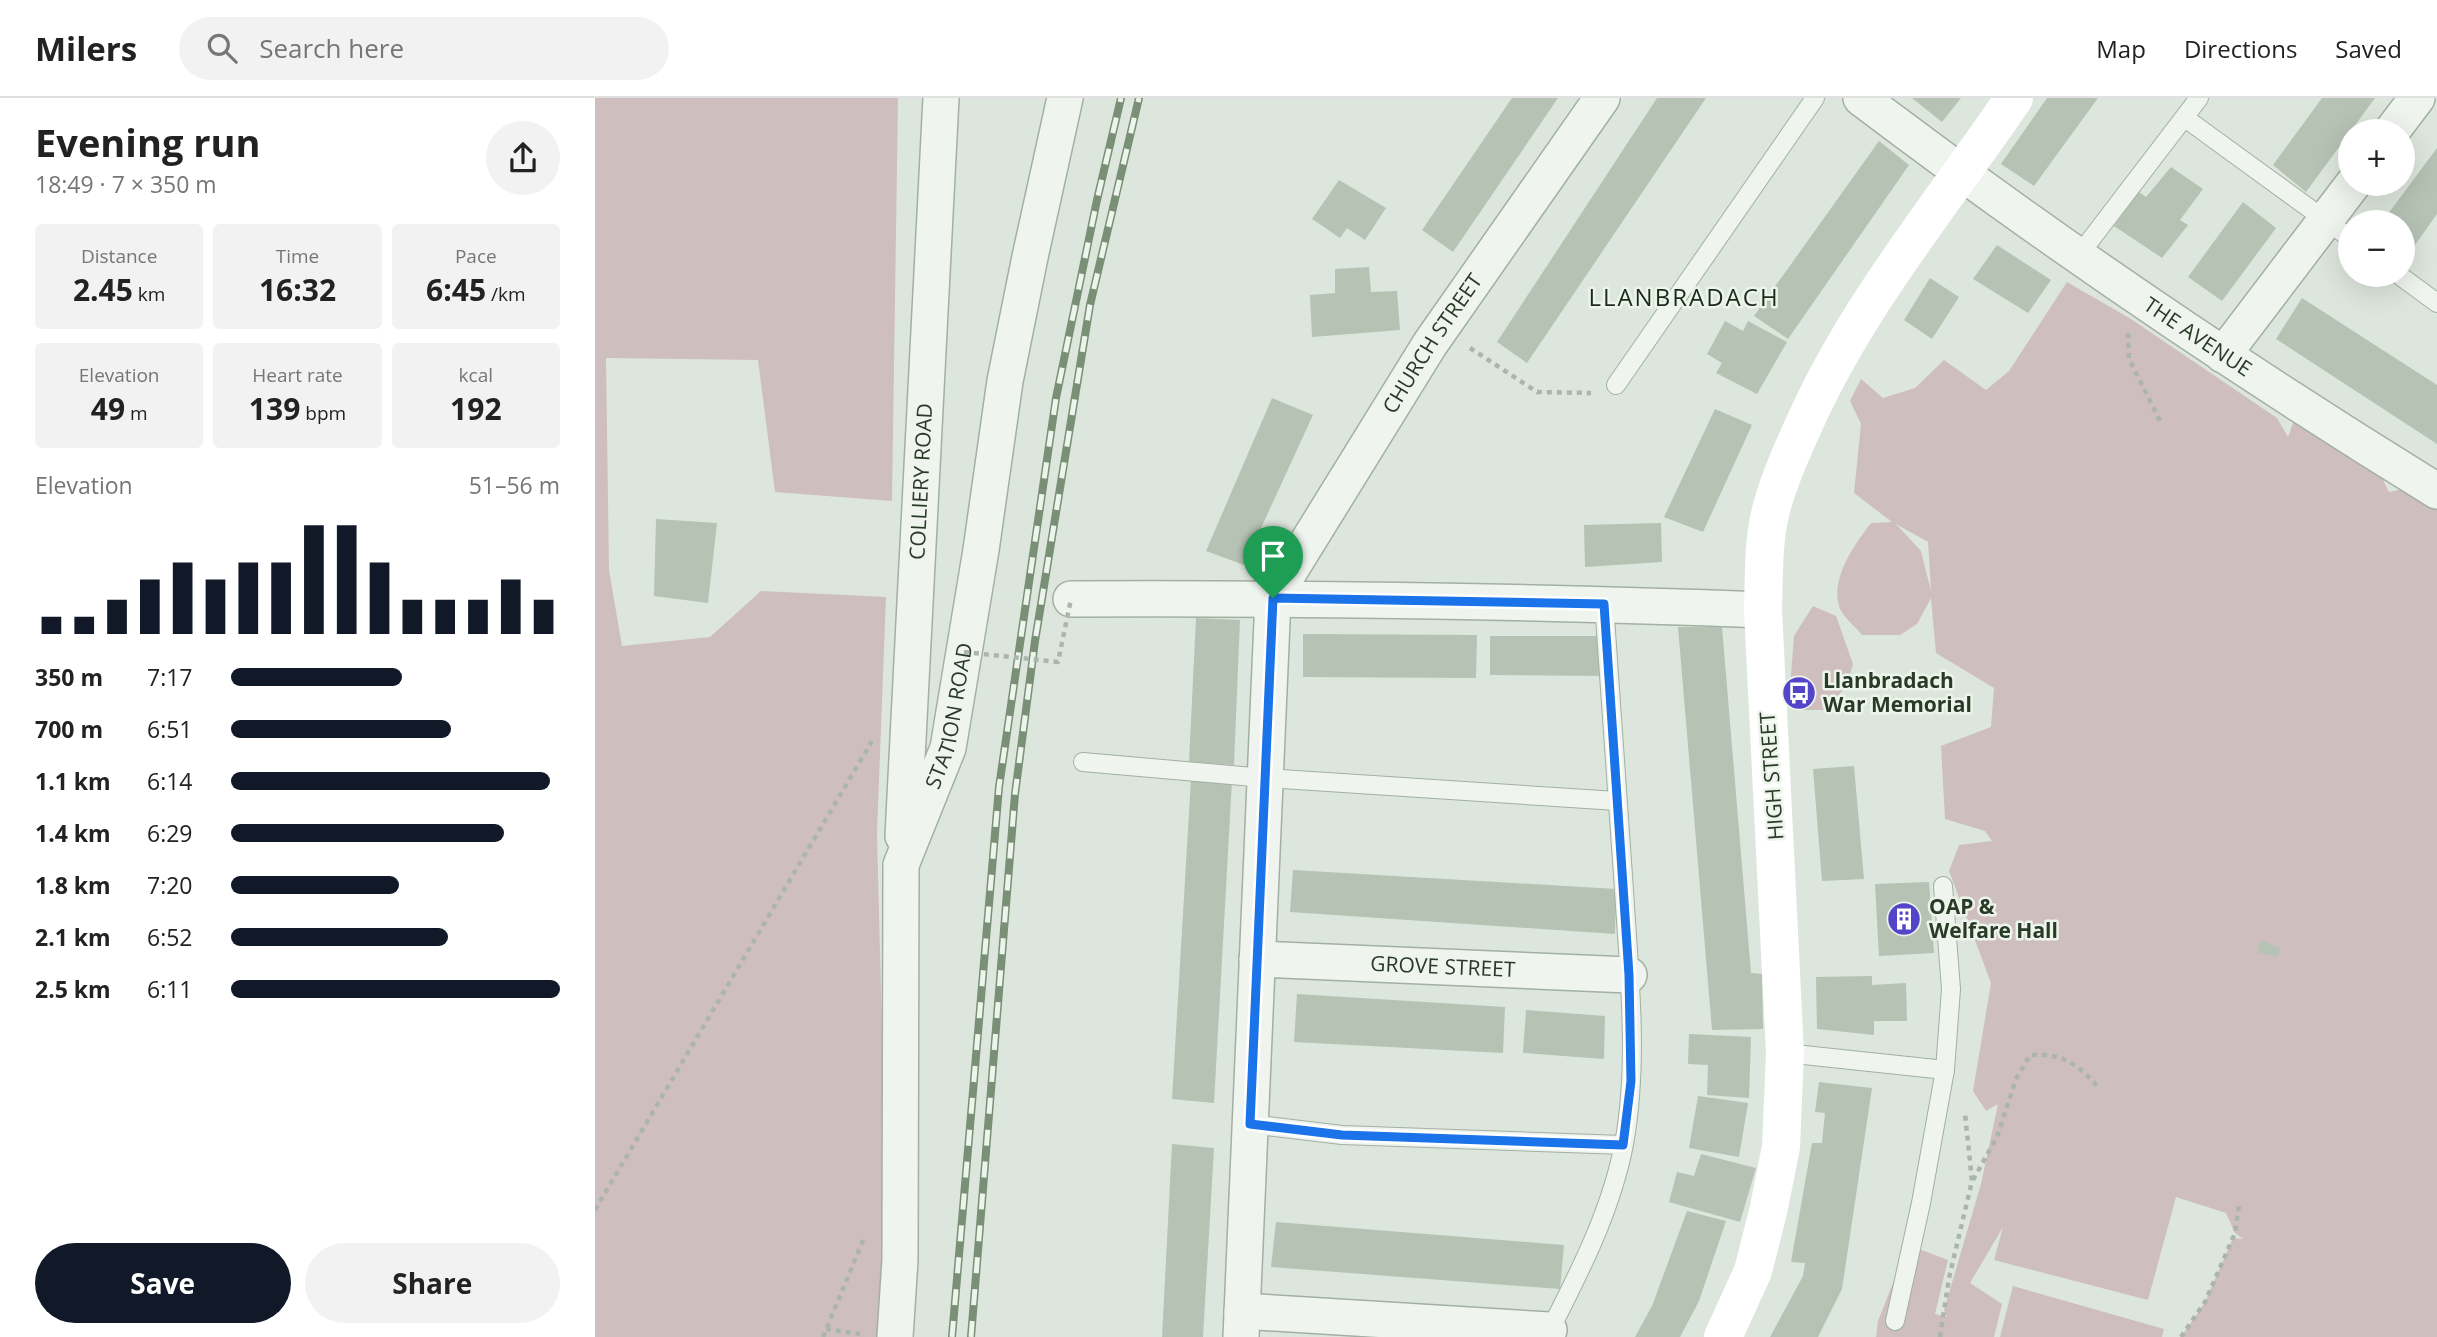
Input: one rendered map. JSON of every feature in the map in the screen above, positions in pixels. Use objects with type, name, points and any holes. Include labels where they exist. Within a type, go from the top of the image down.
[{"type":"street","name":"COLLIERY ROAD","points":[[901,865],[941,98]]},
{"type":"street","name":"STATION ROAD","points":[[880,1336],[900,1247],[901,865],[948,748],[981,550],[1005,381],[1065,98]]},
{"type":"street","name":"CHURCH STREET","points":[[1273,598],[1441,329],[1602,98]]},
{"type":"street","name":"THE AVENUE","points":[[1861,98],[1962,174],[2223,355],[2437,491]]},
{"type":"street","name":"HIGH STREET","points":[[1723,1337],[1753,1270],[1781,1147],[1785,1053],[1763,610],[1770,516],[1784,468],[1826,376],[1871,300],[2014,98]]},
{"type":"street","points":[[2401,119],[2417,98]]},
{"type":"street","points":[[2223,355],[2338,229]]},
{"type":"street","points":[[1071,599],[1273,598],[1604,604],[1763,610]]},
{"type":"street","points":[[1273,598],[1242,1324],[1548,1334]]},
{"type":"street","name":"GROVE STREET","points":[[1257,958],[1629,975]]},
{"type":"lane","points":[[1616,385],[1815,98]]},
{"type":"lane","points":[[2079,255],[2199,98]]},
{"type":"lane","points":[[2185,118],[2338,229]]},
{"type":"lane","points":[[2415,287],[2437,303]]},
{"type":"lane","points":[[1548,1334],[1576,1280],[1607,1207],[1623,1145],[1631,1081],[1629,975],[1604,604]]},
{"type":"lane","points":[[1083,762],[1265,778],[1617,801]]},
{"type":"lane","points":[[1895,1321],[1916,1228],[1945,1070],[1951,989],[1943,886]]},
{"type":"lane","points":[[1785,1053],[1945,1070]]},
{"type":"lane","points":[[1250,1124],[1342,1135],[1623,1145]]},
{"type":"path","points":[[2125,287],[2129,359],[2161,423]]},
{"type":"path","points":[[1441,329],[1537,392],[1609,394],[1616,385]]},
{"type":"path","points":[[964,652],[1058,662],[1071,599]]},
{"type":"path","points":[[595,1210],[876,734]]},
{"type":"path","points":[[1940,1337],[1949,1279],[1972,1181],[1997,1137],[2015,1079],[2030,1055],[2047,1054],[2078,1065],[2099,1088]]},
{"type":"path","points":[[1965,1113],[1972,1181]]},
{"type":"path","points":[[2181,1337],[2205,1302],[2224,1259],[2235,1233],[2239,1205]]},
{"type":"path","points":[[823,1337],[869,1228]]},
{"type":"path","points":[[826,1329],[880,1336]]},
{"type":"shaded area","points":[[595,98],[898,98],[892,501],[775,492],[758,360],[606,358],[609,570],[622,646],[710,637],[761,591],[886,597],[877,833],[885,1148],[884,1337],[595,1337]]},
{"type":"shaded area","points":[[2067,282],[2131,319],[2277,418],[2288,437],[2296,414],[2376,454],[2389,492],[2426,484],[2437,498],[2437,1337],[2181,1337],[2205,1302],[2233,1238],[2243,1239],[2235,1233],[2226,1213],[2176,1197],[2148,1300],[1994,1260],[2003,1227],[1970,1283],[2002,1304],[1994,1337],[1876,1337],[1878,1321],[1901,1263],[1919,1249],[1948,1260],[1935,1314],[1947,1317],[1944,1310],[1981,1184],[1998,1104],[1986,1111],[1973,1091],[1991,983],[1949,871],[1959,845],[1992,841],[1985,831],[1945,819],[1941,746],[1991,727],[1994,688],[1936,653],[1931,598],[1917,624],[1900,635],[1862,635],[1840,609],[1837,598],[1840,575],[1851,552],[1871,523],[1892,522],[1854,493],[1861,424],[1850,401],[1861,379],[1883,398],[1915,388],[1944,360],[1986,390],[2009,371]],"holes":[[[1896,524],[1928,542],[1931,591],[1921,551]]]},
{"type":"shaded area","points":[[1813,606],[1836,616],[1853,664],[1847,684],[1828,710],[1801,710],[1791,675],[1794,636]]},
{"type":"shaded area","points":[[2013,1286],[2164,1329],[2162,1337],[2000,1337]]},
{"type":"building","points":[[1512,98],[1558,98],[1453,252],[1422,230]]},
{"type":"building","points":[[1657,98],[1706,98],[1527,363],[1497,342]]},
{"type":"building","points":[[1912,98],[1961,98],[1942,122]]},
{"type":"building","points":[[2047,98],[2098,98],[2034,186],[2001,164]]},
{"type":"building","points":[[2322,98],[2375,98],[2360,119],[2338,119],[2338,148],[2306,192],[2273,165]]},
{"type":"building","points":[[1879,141],[1909,165],[1788,339],[1754,316]]},
{"type":"building","points":[[2437,148],[2437,214],[2415,245],[2415,210],[2391,210],[2401,196],[2415,196],[2415,178]]},
{"type":"building","points":[[2171,167],[2203,189],[2180,220],[2188,225],[2162,258],[2114,226],[2139,192],[2146,197]]},
{"type":"building","points":[[1339,180],[1386,208],[1365,240],[1347,228],[1340,238],[1312,219]]},
{"type":"building","points":[[2243,202],[2276,228],[2222,301],[2188,277]]},
{"type":"building","points":[[1997,245],[2051,280],[2028,313],[1973,279]]},
{"type":"building","points":[[1369,267],[1371,292],[1397,291],[1400,330],[1312,337],[1310,295],[1335,293],[1335,269]]},
{"type":"building","points":[[1930,278],[1959,297],[1932,339],[1904,320]]},
{"type":"building","points":[[2302,298],[2437,385],[2437,444],[2276,339]]},
{"type":"building","points":[[1725,321],[1743,331],[1748,321],[1787,342],[1757,394],[1716,373],[1722,363],[1707,354]]},
{"type":"building","points":[[1272,398],[1313,415],[1244,565],[1206,551]]},
{"type":"building","points":[[1715,409],[1752,425],[1703,532],[1664,517]]},
{"type":"building","points":[[656,519],[717,523],[708,603],[654,596]]},
{"type":"building","points":[[1661,523],[1662,562],[1585,567],[1584,525]]},
{"type":"building","points":[[1196,618],[1240,620],[1234,765],[1189,762]]},
{"type":"building","points":[[1678,627],[1722,627],[1751,973],[1762,974],[1763,1029],[1712,1030]]},
{"type":"building","points":[[1303,634],[1477,635],[1476,678],[1303,677]]},
{"type":"building","points":[[1490,636],[1601,636],[1601,676],[1490,675]]},
{"type":"building","points":[[1854,766],[1864,879],[1822,881],[1813,769]]},
{"type":"building","points":[[1191,779],[1232,780],[1214,1103],[1172,1099]]},
{"type":"building","points":[[1293,870],[1616,889],[1615,934],[1290,912]]},
{"type":"building","name":"OAP & Welfare Hall","points":[[1929,882],[1934,953],[1879,956],[1875,884]]},
{"type":"building","points":[[2260,940],[2280,948],[2278,957],[2257,953]]},
{"type":"building","points":[[1872,976],[1872,985],[1906,983],[1907,1021],[1874,1021],[1874,1035],[1817,1029],[1816,977]]},
{"type":"building","points":[[1297,994],[1505,1007],[1503,1053],[1294,1042]]},
{"type":"building","points":[[1526,1010],[1605,1016],[1604,1059],[1523,1053]]},
{"type":"building","points":[[1689,1034],[1751,1037],[1749,1098],[1707,1095],[1708,1065],[1688,1064]]},
{"type":"building","points":[[1819,1082],[1872,1088],[1842,1289],[1818,1337],[1770,1337],[1803,1276],[1805,1263],[1791,1262],[1812,1143],[1822,1143],[1825,1113],[1815,1112]]},
{"type":"building","points":[[1698,1096],[1748,1103],[1739,1157],[1689,1148]]},
{"type":"building","points":[[1172,1144],[1214,1148],[1203,1337],[1162,1337]]},
{"type":"building","points":[[1701,1154],[1756,1168],[1740,1222],[1669,1202],[1677,1172],[1694,1176]]},
{"type":"building","points":[[1687,1211],[1726,1221],[1699,1301],[1680,1337],[1635,1337],[1652,1306]]},
{"type":"building","points":[[1276,1222],[1564,1245],[1560,1289],[1271,1267]]},
{"type":"railway","points":[[952,1337],[999,787],[1056,398],[1121,98]]},
{"type":"railway","points":[[971,1337],[1015,794],[1035,641],[1090,305],[1139,98]]},
{"type":"place","name":"Llanbradach War Memorial","points":[[1799,693]]},
{"type":"place","name":"OAP & Welfare Hall","points":[[1904,919]]},
{"type":"district","name":"LLANBRADACH","points":[[1684,298]]},
{"type":"route","points":[[1273,598],[1604,604],[1629,975],[1631,1081],[1623,1145],[1342,1135],[1250,1124],[1273,598]]}]
